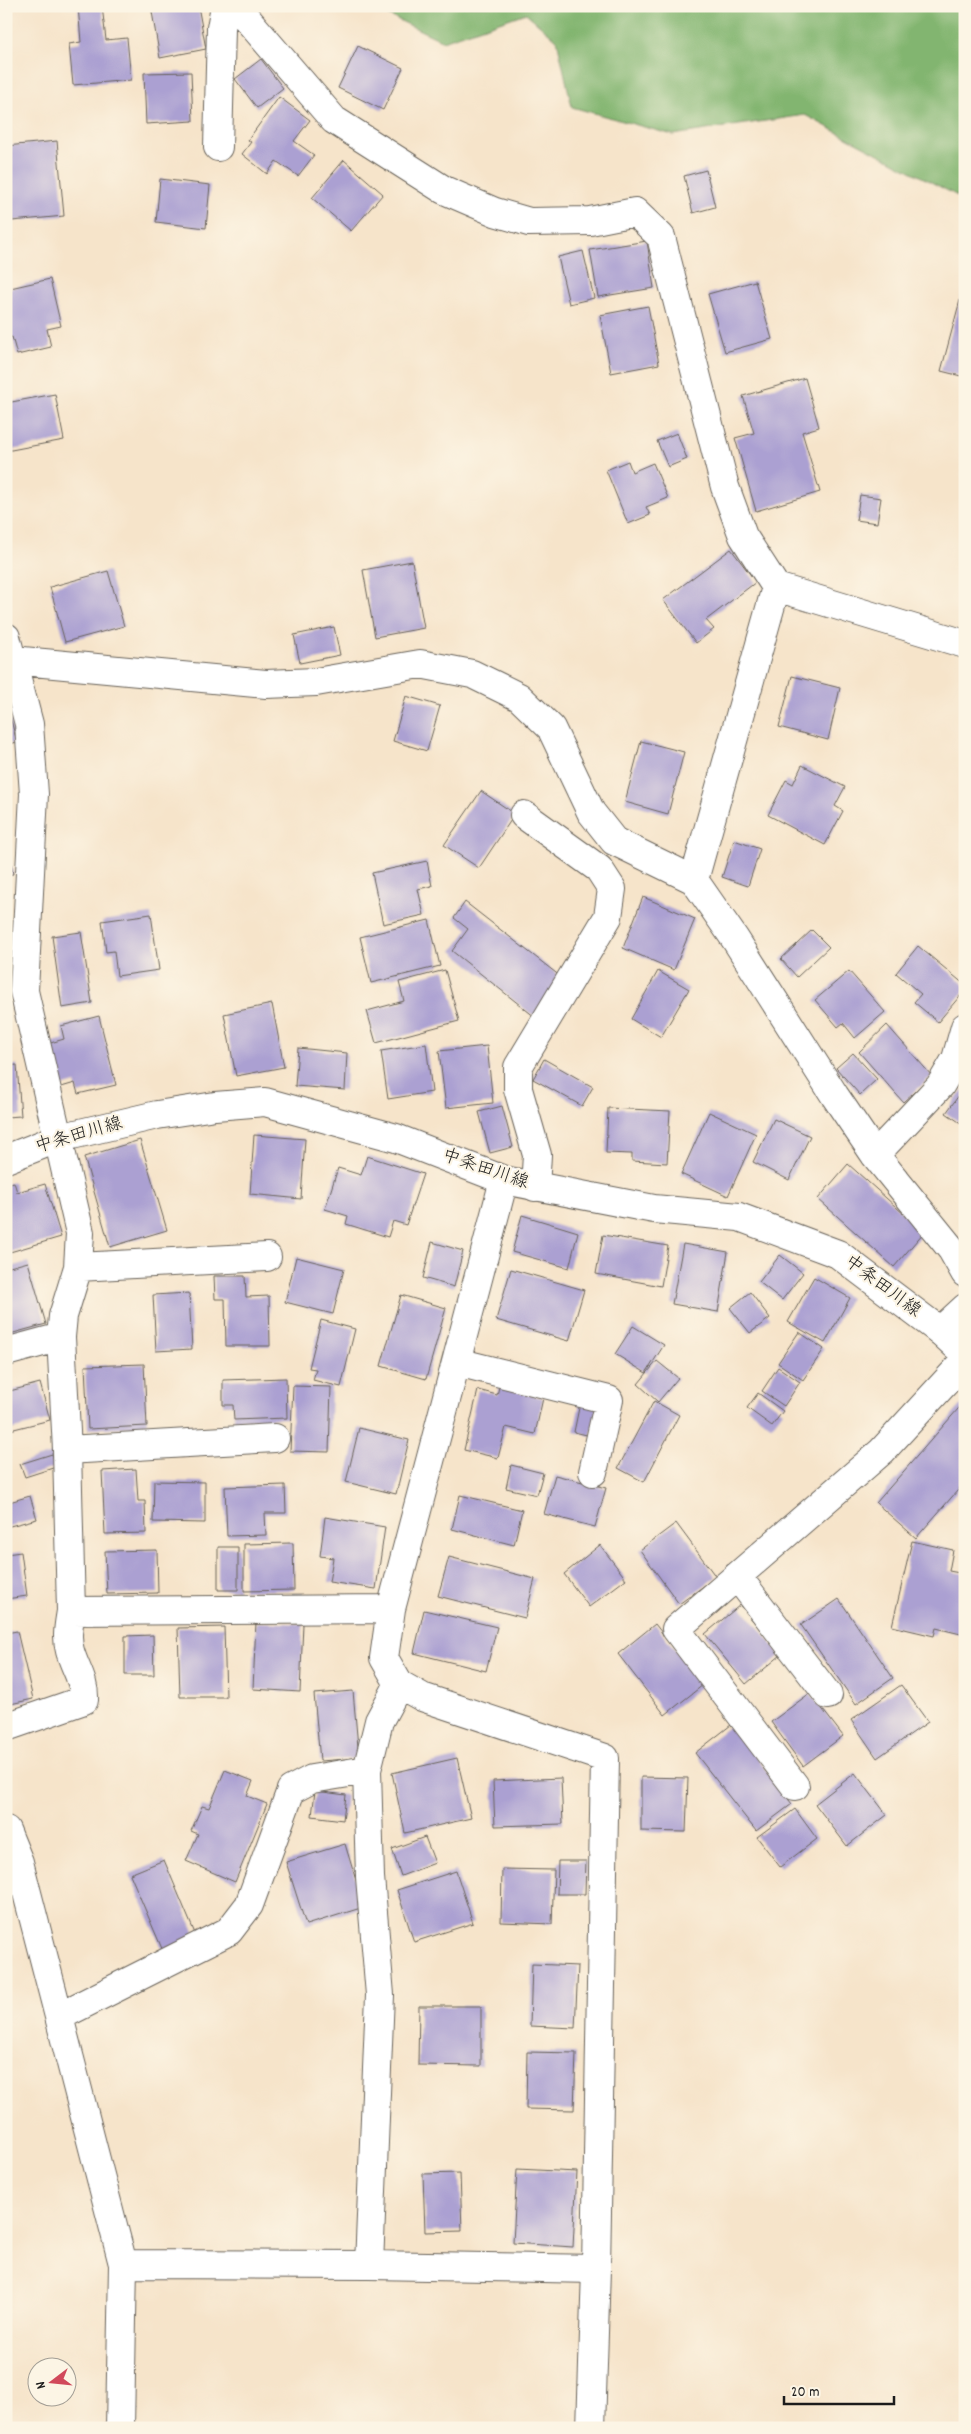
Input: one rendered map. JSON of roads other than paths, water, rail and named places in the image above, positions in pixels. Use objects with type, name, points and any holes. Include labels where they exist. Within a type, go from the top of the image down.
[{"type":"street","points":[[218,147],[221,28],[225,6]]},
{"type":"street","points":[[236,6],[334,120],[444,190],[495,212],[529,222],[590,221],[635,212],[661,237],[725,487],[743,536],[776,587],[965,644]]},
{"type":"street","points":[[694,880],[776,587]]},
{"type":"street","points":[[6,1727],[84,1700],[85,1687],[70,1650],[68,1632],[71,1611],[62,1337],[62,1316],[78,1267],[80,1233],[24,991],[34,794],[29,724],[9,649],[266,684],[316,682],[420,664],[472,674],[519,697],[551,728],[591,812],[614,841],[694,880],[875,1155],[952,1250],[965,1273]]},
{"type":"street","points":[[524,815],[599,868],[612,889],[608,917],[518,1067],[518,1089],[537,1156],[535,1188]]},
{"type":"street","points":[[875,1155],[940,1086],[956,1059],[965,1027]]},
{"type":"street","name":"中条田川線","points":[[6,1159],[59,1138],[157,1115],[215,1106],[265,1102],[396,1138],[504,1180],[535,1188],[654,1209],[739,1217],[838,1254],[940,1331],[965,1354]]},
{"type":"street","points":[[504,1180],[391,1609],[384,1658],[398,1684],[422,1697],[605,1758],[596,2270],[591,2428]]},
{"type":"street","points":[[78,1267],[267,1257]]},
{"type":"street","points":[[940,1331],[965,1308]]},
{"type":"street","points":[[6,1352],[62,1337]]},
{"type":"street","points":[[795,1786],[676,1629],[882,1451],[965,1361]]},
{"type":"street","points":[[457,1362],[610,1400],[593,1472]]},
{"type":"street","points":[[67,1450],[275,1438]]},
{"type":"street","points":[[738,1576],[828,1695]]},
{"type":"street","points":[[71,1611],[391,1609]]},
{"type":"street","points":[[369,2265],[380,1995],[370,1878],[367,1770],[379,1721],[398,1684]]},
{"type":"street","points":[[60,2016],[229,1931],[248,1905],[291,1790],[312,1779],[367,1770]]},
{"type":"street","points":[[6,1830],[19,1862],[122,2264],[120,2428]]},
{"type":"street","points":[[122,2264],[369,2265],[596,2270]]}]
